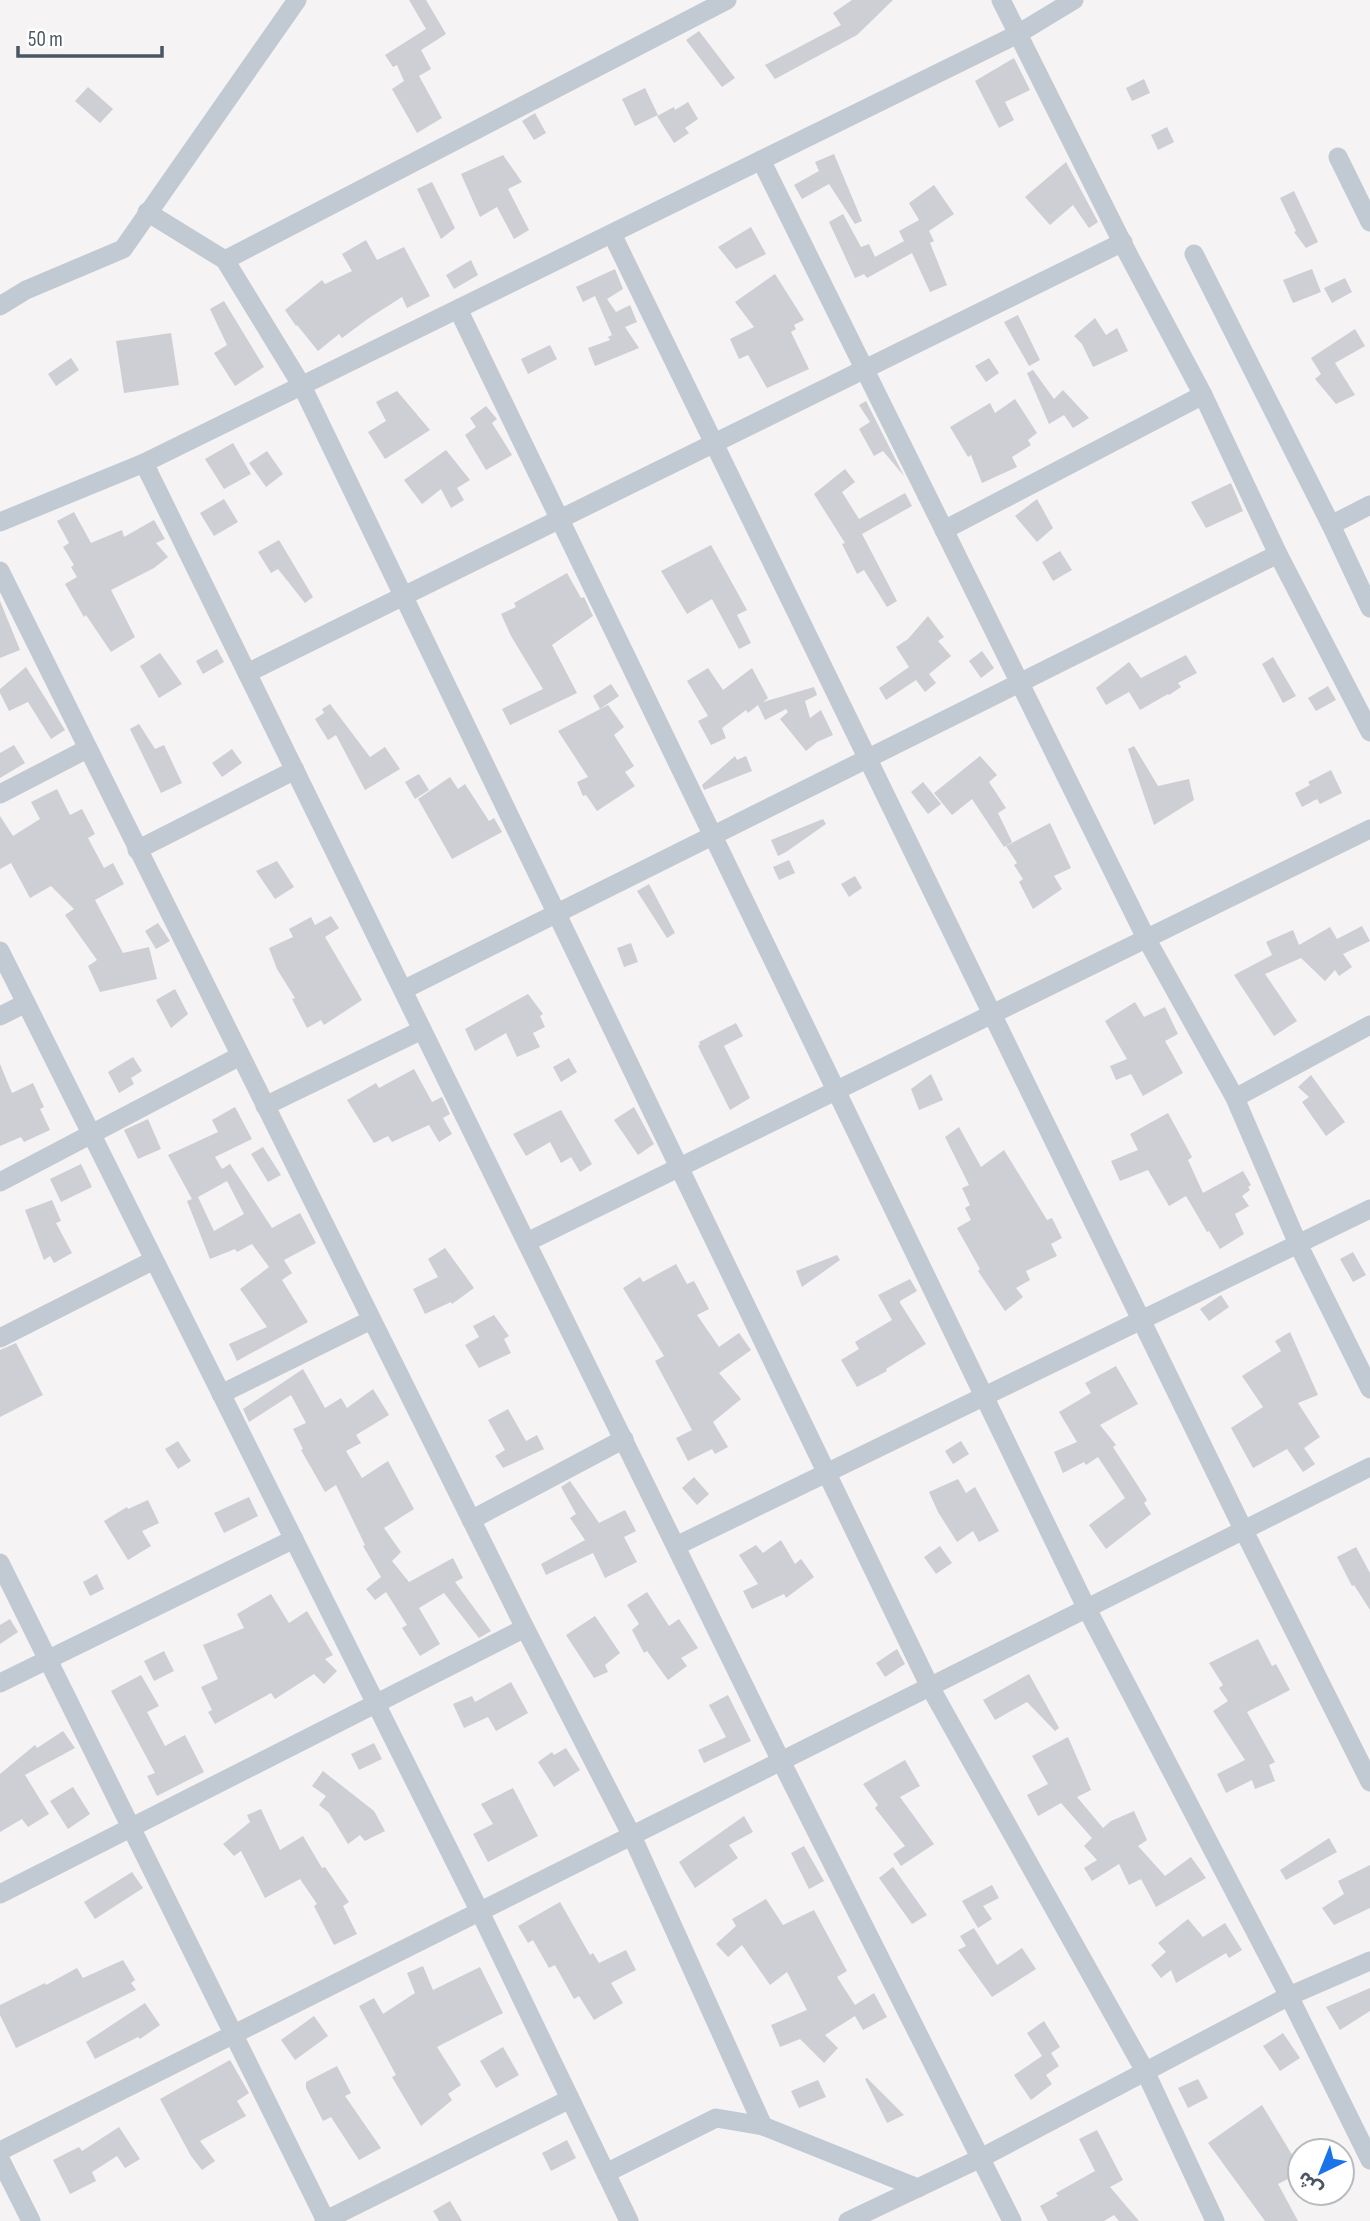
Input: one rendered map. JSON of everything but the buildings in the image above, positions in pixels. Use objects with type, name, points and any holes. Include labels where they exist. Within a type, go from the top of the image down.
[{"type":"street","points":[[0,306],[26,290],[122,248],[296,0]]},
{"type":"street","points":[[225,260],[727,0]]},
{"type":"street","points":[[1001,0],[1203,395],[1278,554],[1370,732]]},
{"type":"street","points":[[0,522],[144,463],[1018,34],[1074,0]]},
{"type":"street","points":[[1338,157],[1370,222]]},
{"type":"street","points":[[761,160],[1146,938],[1235,1098],[1298,1244],[1370,1389]]},
{"type":"street","points":[[147,212],[225,260],[302,386],[930,1687],[1145,2071],[1215,2221]]},
{"type":"street","points":[[612,234],[1244,1531],[1370,1782]]},
{"type":"street","points":[[247,673],[1123,242]]},
{"type":"street","points":[[1194,254],[1370,608]]},
{"type":"street","points":[[458,309],[1087,1609],[1290,1996],[1370,2160]]},
{"type":"street","points":[[944,530],[1203,395]]},
{"type":"street","points":[[144,463],[781,1761],[1012,2221]]},
{"type":"street","points":[[1331,525],[1370,506]]},
{"type":"street","points":[[403,990],[1278,554]]},
{"type":"street","points":[[0,571],[371,1320],[632,1836],[763,2126]]},
{"type":"street","points":[[0,794],[87,749]]},
{"type":"street","points":[[137,850],[295,770]]},
{"type":"street","points":[[527,1242],[1370,829]]},
{"type":"street","points":[[0,951],[480,1912],[629,2221]]},
{"type":"street","points":[[0,1016],[26,1003]]},
{"type":"street","points":[[1235,1098],[1370,1025]]},
{"type":"street","points":[[265,1106],[422,1030]]},
{"type":"street","points":[[0,1181],[240,1056]]},
{"type":"street","points":[[676,1546],[1370,1209]]},
{"type":"street","points":[[0,1338],[154,1260]]},
{"type":"street","points":[[221,1394],[371,1320]]},
{"type":"street","points":[[471,1520],[624,1440]]},
{"type":"street","points":[[0,2151],[1370,1467]]},
{"type":"street","points":[[0,1683],[294,1539]]},
{"type":"street","points":[[0,1563],[325,2221],[570,2099]]},
{"type":"street","points":[[0,1894],[525,1628]]},
{"type":"street","points":[[848,2221],[981,2158],[1290,1996],[1370,1961]]},
{"type":"street","points":[[606,2173],[716,2118],[763,2126],[918,2188]]},
{"type":"street","points":[[0,2159],[31,2221]]}]
